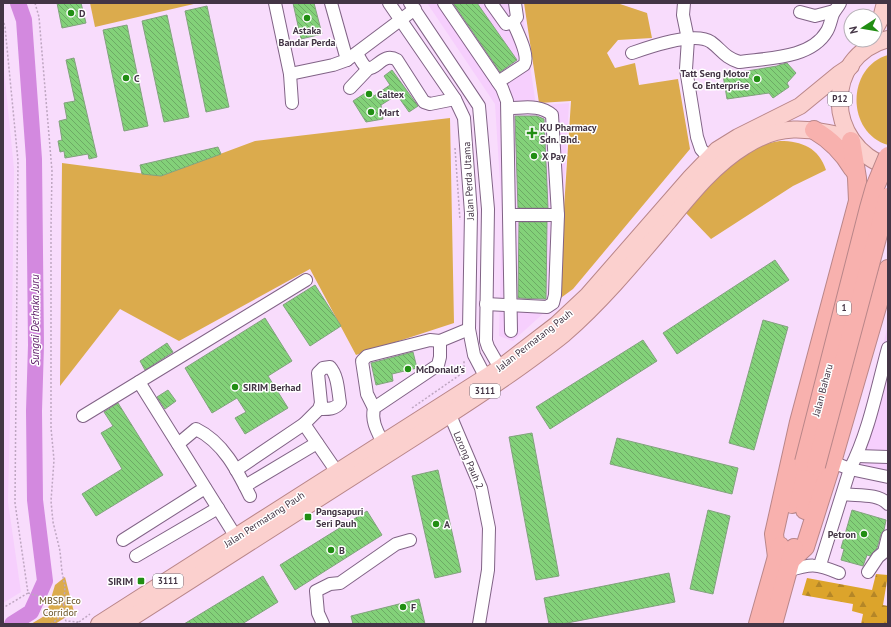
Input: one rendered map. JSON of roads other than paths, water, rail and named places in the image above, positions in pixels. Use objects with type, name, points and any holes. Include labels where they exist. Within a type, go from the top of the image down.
[{"type":"highway","points":[[814,130],[838,147],[847,158],[854,171],[858,193]]},
{"type":"highway","points":[[785,563],[774,534],[807,387],[858,193],[850,139]]},
{"type":"highway","name":"Jalan Baharu","points":[[817,463],[869,208],[875,187],[888,156]]},
{"type":"highway","points":[[858,193],[884,195],[888,197]]},
{"type":"highway","name":"Jalan Baharu","points":[[770,624],[785,563],[817,463],[888,197]]},
{"type":"highway","points":[[817,463],[888,269]]},
{"type":"main road","name":"P12","points":[[864,48],[851,66],[843,81],[840,101],[842,122],[850,139],[857,148],[871,160],[888,167]]},
{"type":"main road","name":"Jalan Permatang Pauh","points":[[99,624],[236,538],[500,368],[556,325],[588,295],[717,150],[738,137],[800,106],[851,66]]},
{"type":"main road","name":"Jalan Permatang Pauh","points":[[122,624],[450,415],[523,365],[562,335],[590,310],[714,170],[744,146],[763,136],[788,129],[814,130],[850,139]]},
{"type":"street","points":[[275,3],[290,74],[292,103]]},
{"type":"street","points":[[331,3],[346,60]]},
{"type":"street","name":"Jalan Perda Utama","points":[[389,3],[455,99],[464,118],[470,213],[469,329],[474,355],[486,378]]},
{"type":"street","points":[[444,3],[498,82],[505,94],[508,108],[511,331]]},
{"type":"street","points":[[491,3],[506,24],[513,22],[517,17],[515,3]]},
{"type":"street","points":[[684,3],[684,15],[688,39],[686,69],[697,137],[701,149],[709,158]]},
{"type":"street","points":[[290,74],[333,65],[346,60],[400,20],[413,6]]},
{"type":"street","name":"Jalan Perda Utama","points":[[413,6],[479,106],[488,210],[486,340],[490,351],[500,368]]},
{"type":"street","points":[[632,53],[663,42],[698,39],[710,42],[730,59],[739,62],[799,54],[819,41],[827,31],[837,7]]},
{"type":"street","points":[[800,12],[815,16],[837,7]]},
{"type":"street","points":[[498,82],[524,65],[526,62],[525,53],[513,22]]},
{"type":"street","points":[[357,53],[365,66],[369,68]]},
{"type":"street","points":[[350,88],[369,68],[372,68],[386,58],[392,57],[398,60],[424,102],[430,104],[455,99]]},
{"type":"street","points":[[486,304],[547,307],[553,302],[555,295],[558,215],[552,115],[547,110],[541,108],[508,108]]},
{"type":"street","points":[[510,215],[558,215]]},
{"type":"street","points":[[83,416],[306,280]]},
{"type":"street","points":[[383,443],[374,425],[372,416],[374,408],[367,394],[362,361],[367,356],[430,340],[440,341],[469,329]]},
{"type":"street","points":[[374,408],[438,365],[440,357],[440,341]]},
{"type":"street","points":[[820,565],[850,469],[857,456],[865,432],[888,348]]},
{"type":"street","points":[[139,382],[236,538]]},
{"type":"street","points":[[236,470],[304,424],[319,409]]},
{"type":"street","name":"Lorong Pauh 2","points":[[450,415],[481,488],[489,528],[488,570],[479,624]]},
{"type":"street","points":[[304,424],[337,472]]},
{"type":"street","points":[[178,444],[196,429],[206,434],[214,440],[236,470],[247,491],[317,443]]},
{"type":"street","points":[[857,456],[888,457]]},
{"type":"street","points":[[817,463],[888,478]]},
{"type":"street","points":[[123,540],[205,488]]},
{"type":"street","points":[[843,494],[872,497],[884,500],[888,504]]},
{"type":"street","points":[[136,556],[218,508]]},
{"type":"street","points":[[868,572],[878,557],[884,552],[888,536]]},
{"type":"street","points":[[324,624],[318,613],[316,591],[330,584],[340,583],[396,544],[410,540]]},
{"type":"street","points":[[785,563],[807,566],[820,565],[838,573]]},
{"type":"waterway","name":"Sungai Derhaka Juru","points":[[12,624],[31,612],[45,581],[35,500],[34,411],[36,345],[34,159],[24,20],[18,3]]},
{"type":"place","name":"D","points":[[71,13]]},
{"type":"place","name":"Astaka Bandar Perda","points":[[307,18]]},
{"type":"place","name":"C","points":[[126,78]]},
{"type":"place","name":"Tatt Seng Motor Co Enterprise","points":[[757,79]]},
{"type":"place","name":"Caltex","points":[[369,94]]},
{"type":"place","name":"Mart","points":[[371,112]]},
{"type":"place","name":"KU Pharmacy Sdn. Bhd.","points":[[532,133]]},
{"type":"place","name":"X Pay","points":[[534,156]]},
{"type":"place","name":"McDonald's","points":[[408,369]]},
{"type":"place","name":"SIRIM Berhad","points":[[235,387]]},
{"type":"place","name":"Pangsapuri Seri Pauh","points":[[308,517]]},
{"type":"place","name":"A","points":[[436,524]]},
{"type":"place","name":"Petron","points":[[864,534]]},
{"type":"place","name":"B","points":[[331,550]]},
{"type":"place","name":"SIRIM","points":[[141,581]]},
{"type":"place","name":"F","points":[[403,607]]},
{"type":"park label","name":"MBSP Eco Corridor","points":[[60,606]]}]
